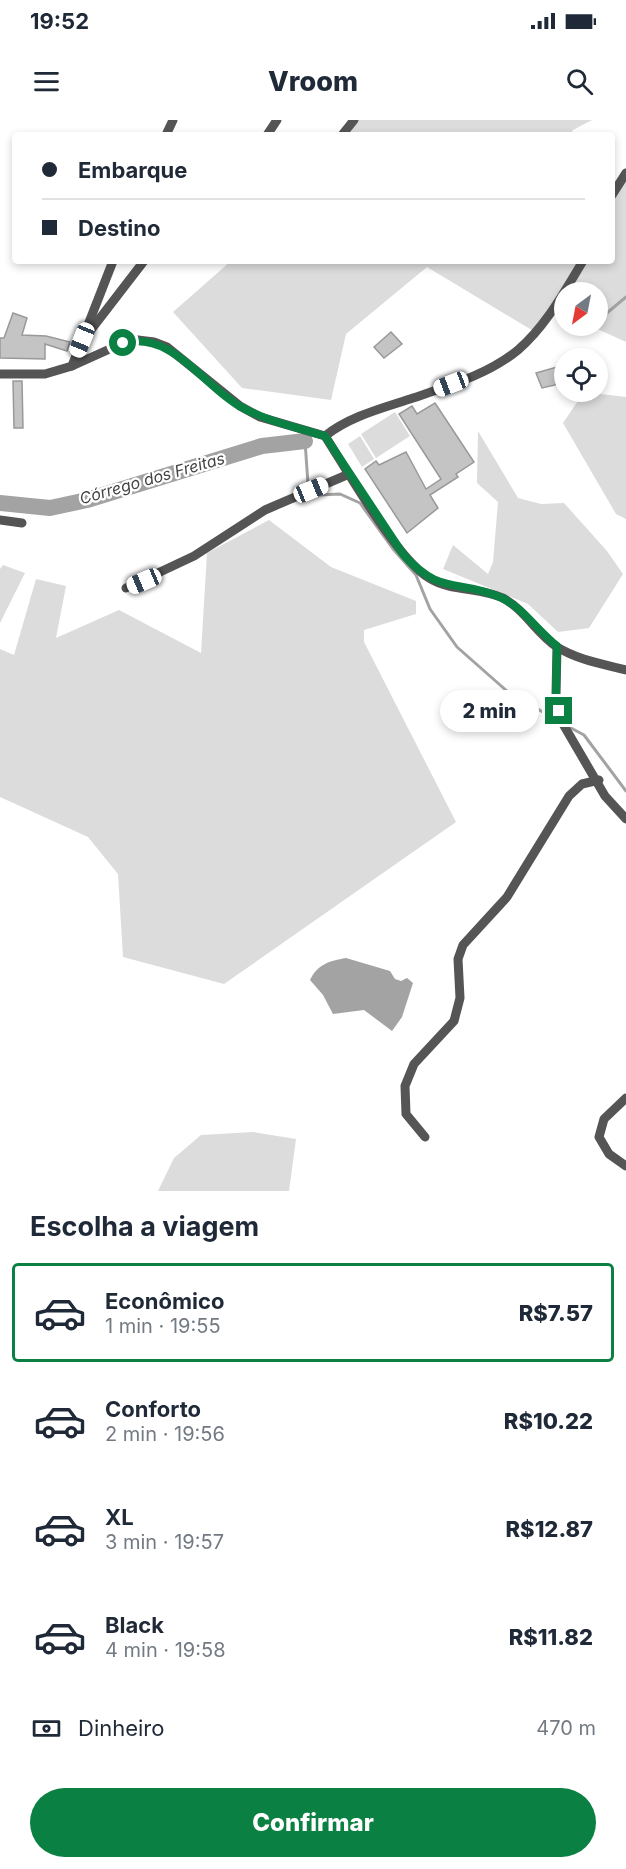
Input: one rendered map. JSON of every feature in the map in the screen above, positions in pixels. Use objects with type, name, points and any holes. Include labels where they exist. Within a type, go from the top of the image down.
[{"type":"street","points":[[344,132],[354,120]]},
{"type":"street","points":[[615,190],[626,173]]},
{"type":"street","points":[[72,366],[112,264]]},
{"type":"street","points":[[82,340],[142,264]]},
{"type":"street","points":[[325,436],[362,415],[496,365],[518,349],[535,332],[554,308],[581,264]]},
{"type":"street","points":[[0,374],[45,374],[72,366],[123,343],[138,340],[154,342],[166,347],[240,406],[260,417],[325,436],[415,567],[440,584],[503,598],[516,607],[557,646],[579,658],[626,670]]},
{"type":"street","points":[[126,588],[194,556],[265,510],[349,474]]},
{"type":"street","points":[[0,520],[22,523]]},
{"type":"street","points":[[557,646],[556,694],[564,724],[613,807],[626,819]]},
{"type":"street","points":[[425,1137],[406,1114],[405,1086],[414,1064],[454,1021],[460,998],[458,959],[463,945],[507,897],[569,796],[582,784],[598,780]]},
{"type":"street","points":[[626,1098],[604,1119],[599,1137],[609,1154],[626,1166]]},
{"type":"shaded area","points":[[354,120],[592,120],[572,132],[344,132]]},
{"type":"shaded area","points":[[626,177],[626,342],[608,334],[608,282],[554,282],[554,308],[535,332],[427,267],[346,334],[331,400],[242,388],[173,312],[228,264],[615,264],[615,192]]},
{"type":"shaded area","points":[[608,395],[626,397],[626,519],[616,514],[563,423],[577,402],[608,402]]},
{"type":"shaded area","points":[[395,412],[410,436],[376,458],[361,434]]},
{"type":"shaded area","points":[[478,431],[518,498],[541,504],[564,503],[607,551],[623,574],[589,628],[558,632],[528,604],[443,569],[453,545],[488,574],[493,562],[498,502],[477,483]]},
{"type":"shaded area","points":[[360,436],[374,459],[362,467],[348,444]]},
{"type":"shaded area","points":[[269,520],[331,567],[416,601],[416,614],[364,630],[364,642],[456,822],[224,984],[123,957],[118,874],[88,837],[0,797],[0,649],[14,655],[36,579],[66,586],[56,638],[119,610],[201,653],[207,553]]},
{"type":"shaded area","points":[[3,565],[25,573],[0,623],[0,569]]},
{"type":"shaded area","points":[[346,958],[390,971],[395,979],[401,981],[407,978],[413,983],[402,1017],[392,1031],[364,1010],[333,1014],[323,995],[310,980],[325,964]]},
{"type":"shaded area","points":[[253,1132],[296,1139],[289,1191],[158,1191],[174,1158],[201,1135]]},
{"type":"building","points":[[13,313],[27,318],[22,335],[46,336],[70,342],[67,351],[45,344],[45,359],[0,358],[0,338],[4,338]]},
{"type":"building","points":[[391,332],[402,344],[384,358],[374,347]]},
{"type":"building","points":[[554,368],[554,385],[542,388],[536,373]]},
{"type":"building","points":[[13,381],[22,381],[23,428],[14,428]]},
{"type":"building","points":[[435,403],[474,462],[456,474],[458,477],[430,495],[438,508],[407,533],[365,469],[376,461],[379,465],[406,452],[426,489],[441,479],[399,414],[412,406],[417,414]]},
{"type":"waterway","points":[[608,312],[626,297]]},
{"type":"waterway","points":[[305,441],[308,484]]},
{"type":"waterway","name":"Córrego dos Freitas","points":[[0,503],[50,508],[87,500],[262,446],[305,441]]},
{"type":"waterway","points":[[318,495],[340,494],[360,503],[393,549],[416,575],[430,609],[457,647],[508,692],[555,719]]},
{"type":"waterway","points":[[571,728],[584,735],[626,791]]},
{"type":"route","points":[[123,343],[138,340],[154,342],[166,347],[219,392],[240,406],[260,417],[325,436],[403,554],[415,567],[440,584],[489,593],[503,598],[516,607],[557,646],[556,694],[559,711]]}]
